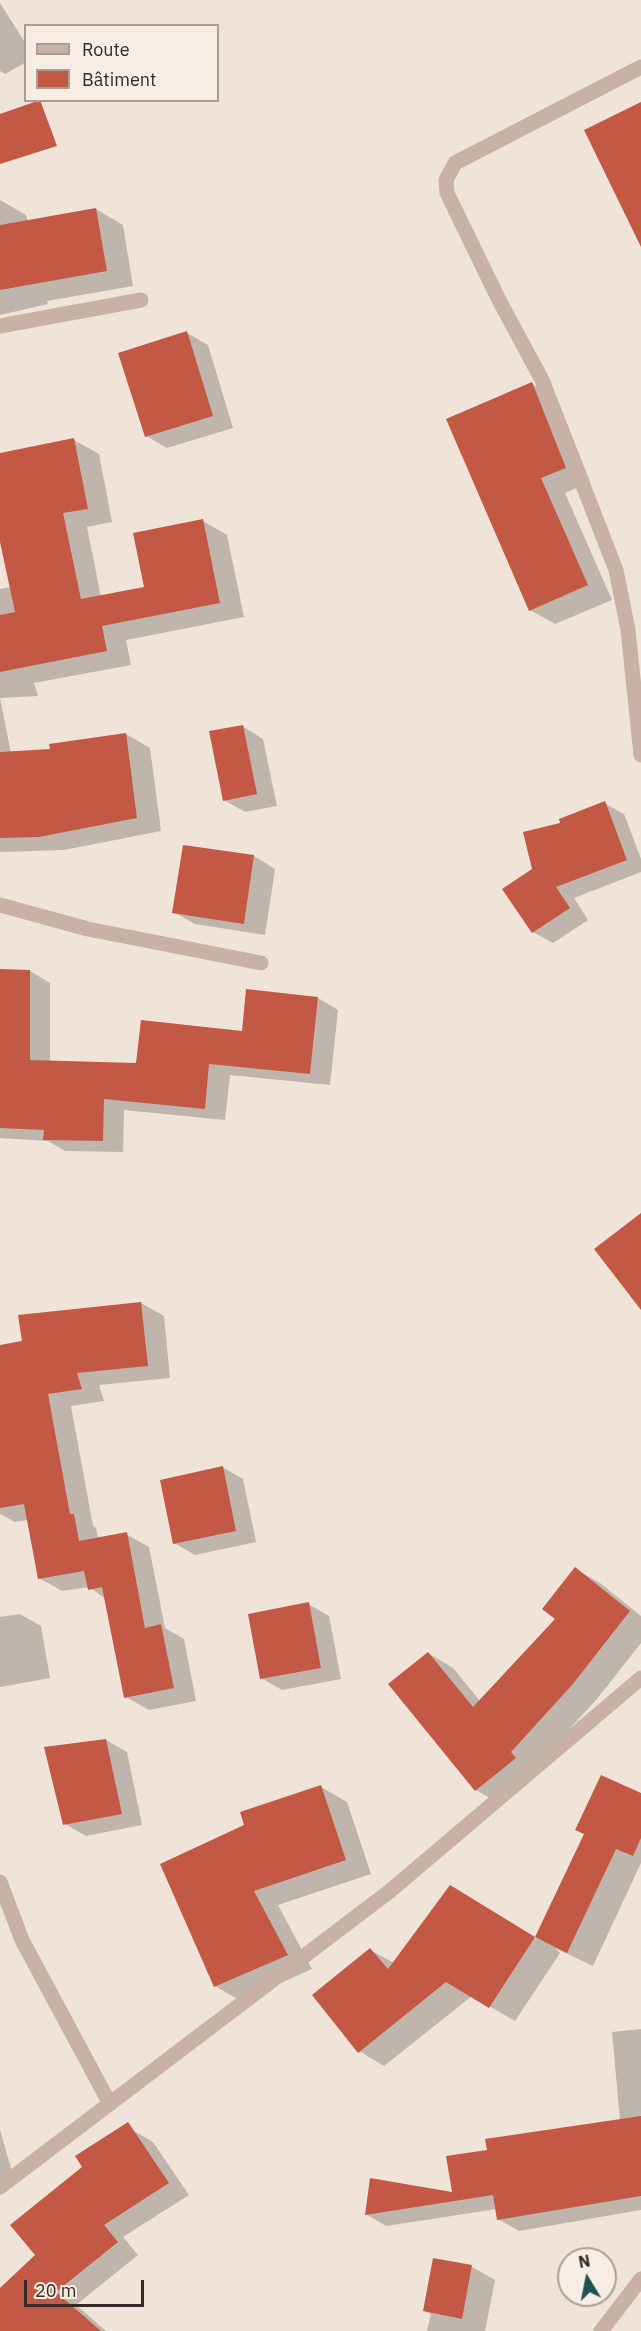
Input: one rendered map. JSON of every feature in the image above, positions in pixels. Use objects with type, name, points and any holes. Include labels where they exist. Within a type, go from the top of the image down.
[{"type":"street","points":[[641,67],[455,163],[447,180],[447,193],[499,300],[542,380],[616,570],[628,630],[641,755]]},
{"type":"street","points":[[0,326],[141,300]]},
{"type":"street","points":[[0,905],[88,929],[261,963]]},
{"type":"street","points":[[0,2187],[390,1891],[641,1678]]},
{"type":"street","points":[[0,1882],[22,1940],[110,2104]]},
{"type":"street","points":[[601,2331],[641,2279]]},
{"type":"building","points":[[34,102],[41,102],[57,146],[0,164],[0,114]]},
{"type":"building","points":[[641,102],[641,247],[584,130]]},
{"type":"building","points":[[96,208],[107,271],[0,290],[0,225]]},
{"type":"building","points":[[187,331],[213,416],[145,437],[118,353]]},
{"type":"building","points":[[532,382],[566,468],[541,478],[588,585],[529,611],[446,419]]},
{"type":"building","points":[[74,438],[88,509],[63,513],[81,599],[144,587],[133,533],[203,519],[220,603],[102,626],[107,651],[0,672],[0,615],[15,612],[0,542],[0,453]]},
{"type":"building","points":[[243,725],[257,794],[223,801],[209,731]]},
{"type":"building","points":[[126,733],[137,818],[39,837],[0,838],[0,752],[50,749],[49,744]]},
{"type":"building","points":[[605,801],[627,860],[556,887],[570,908],[532,933],[502,889],[532,869],[523,832],[560,823],[559,819]]},
{"type":"building","points":[[183,845],[254,855],[244,924],[172,913]]},
{"type":"building","points":[[0,969],[30,970],[30,1060],[136,1063],[141,1020],[242,1031],[246,989],[318,997],[310,1074],[209,1064],[205,1109],[104,1099],[103,1141],[43,1140],[44,1130],[0,1128]]},
{"type":"building","points":[[641,1213],[641,1310],[594,1249]]},
{"type":"building","points":[[141,1302],[148,1366],[77,1373],[82,1389],[48,1394],[70,1514],[74,1514],[79,1541],[127,1532],[145,1628],[161,1624],[174,1688],[124,1698],[102,1587],[88,1590],[84,1571],[38,1579],[24,1504],[0,1508],[0,1345],[22,1341],[18,1315]]},
{"type":"building","points":[[223,1466],[236,1531],[173,1544],[160,1480]]},
{"type":"building","points":[[575,1567],[630,1611],[572,1685],[511,1752],[516,1758],[475,1791],[388,1684],[428,1652],[473,1707],[555,1619],[542,1609]]},
{"type":"building","points":[[309,1602],[321,1668],[260,1679],[248,1614]]},
{"type":"building","points":[[106,1739],[122,1814],[63,1825],[44,1747]]},
{"type":"building","points":[[601,1775],[641,1793],[641,1838],[633,1856],[616,1849],[567,1953],[535,1937],[584,1834],[575,1830]]},
{"type":"building","points":[[321,1785],[346,1860],[254,1891],[288,1955],[214,1987],[160,1864],[244,1825],[240,1812]]},
{"type":"building","points":[[450,1885],[535,1937],[489,2008],[446,1982],[358,2053],[312,1995],[370,1948],[388,1969]]},
{"type":"building","points":[[641,2116],[641,2196],[497,2220],[493,2195],[365,2215],[370,2178],[452,2192],[446,2156],[487,2150],[485,2139]]},
{"type":"building","points":[[128,2122],[169,2183],[104,2225],[118,2242],[56,2292],[101,2331],[0,2331],[0,2288],[35,2255],[10,2225],[82,2167],[75,2156]]},
{"type":"building","points":[[433,2258],[472,2265],[462,2319],[423,2311]]}]
